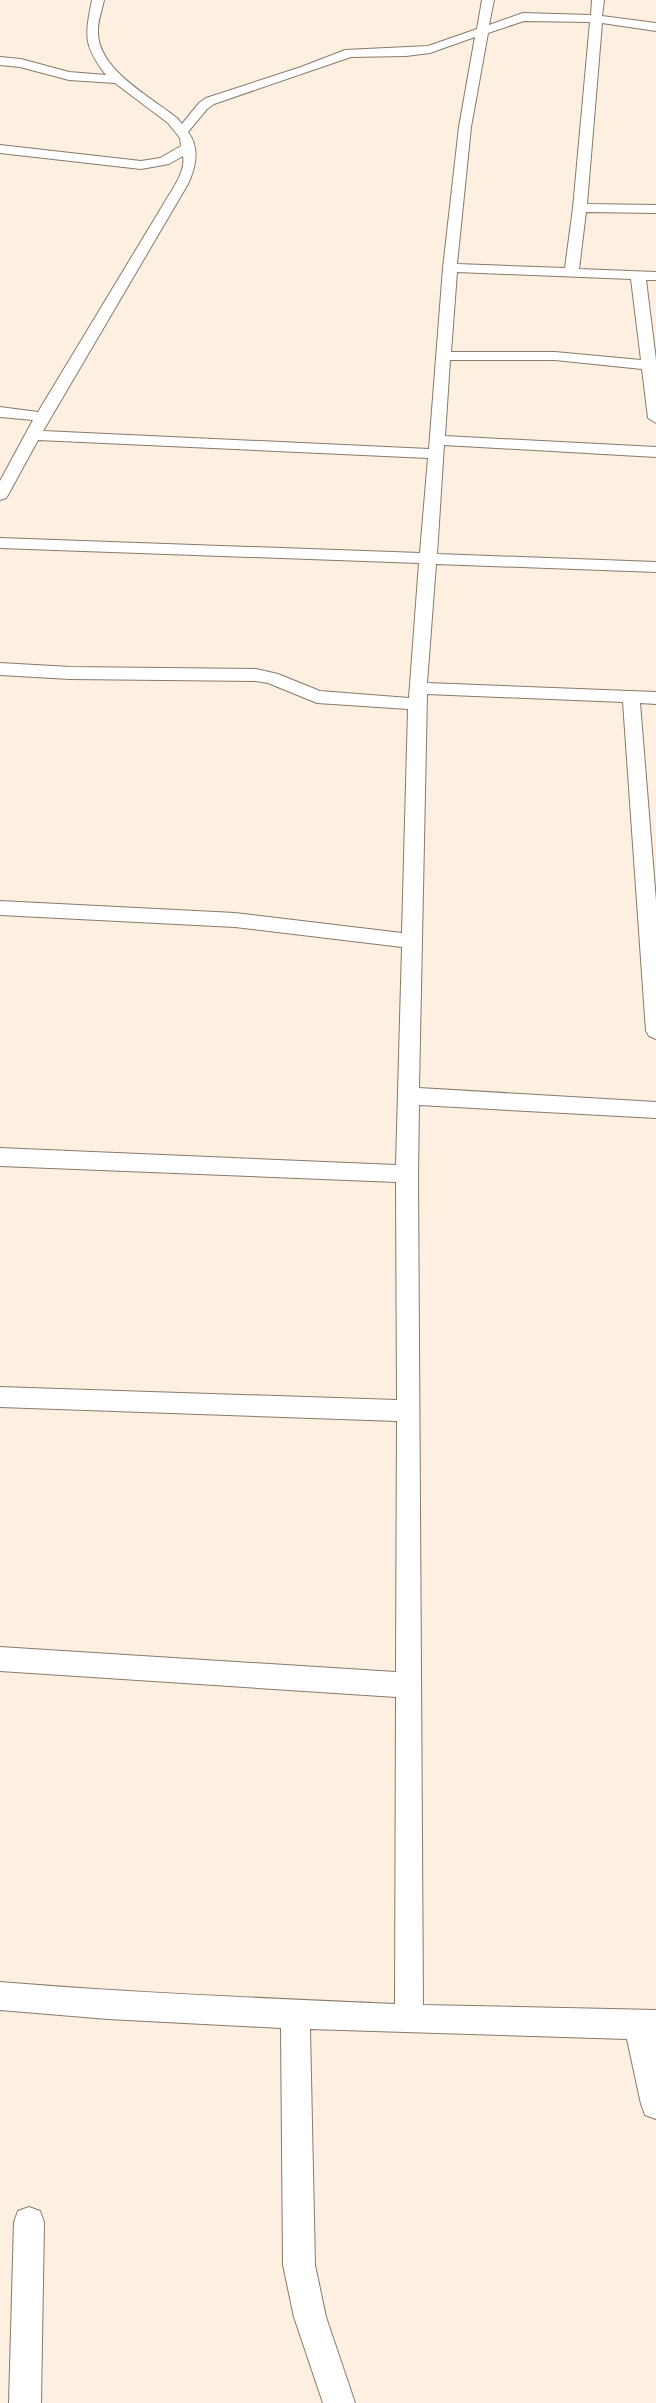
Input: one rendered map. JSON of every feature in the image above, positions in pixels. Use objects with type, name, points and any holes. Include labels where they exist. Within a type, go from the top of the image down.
[{"type":"street","points":[[0,495],[43,417],[182,184],[190,161],[188,147],[182,132],[168,116],[115,79],[99,59],[93,38],[94,11],[98,0]]},
{"type":"street","points":[[409,2019],[409,1411],[407,1174],[411,941],[418,696],[436,447],[445,356],[450,268],[465,127],[488,0]]},
{"type":"street","points":[[571,273],[580,208],[598,0]]},
{"type":"street","points":[[182,132],[203,106],[220,96],[310,68],[349,53],[418,51],[523,17],[596,19],[656,27]]},
{"type":"street","points":[[0,61],[21,64],[69,76],[115,79]]},
{"type":"street","points":[[0,149],[141,165],[164,160],[188,147]]},
{"type":"street","points":[[580,208],[656,209]]},
{"type":"street","points":[[450,268],[656,276]]},
{"type":"street","points":[[638,276],[653,365],[656,418]]},
{"type":"street","points":[[445,356],[555,356],[653,365]]},
{"type":"street","points":[[0,412],[43,417]]},
{"type":"street","points":[[34,435],[656,452]]},
{"type":"street","points":[[0,543],[428,560],[656,567]]},
{"type":"street","points":[[0,669],[70,673],[256,675],[272,678],[317,697],[418,696],[656,698]]},
{"type":"street","points":[[631,697],[656,1031]]},
{"type":"street","points":[[0,908],[242,921],[411,941]]},
{"type":"street","points":[[408,1096],[656,1110]]},
{"type":"street","points":[[0,1157],[407,1174]]},
{"type":"street","points":[[0,1396],[409,1411]]},
{"type":"street","points":[[0,1659],[409,1685]]},
{"type":"street","points":[[0,1996],[108,2005],[295,2012],[409,2019],[647,2025],[656,2104]]},
{"type":"street","points":[[295,2012],[299,2265],[310,2317],[339,2403]]},
{"type":"street","points":[[25,2403],[29,2222]]}]
